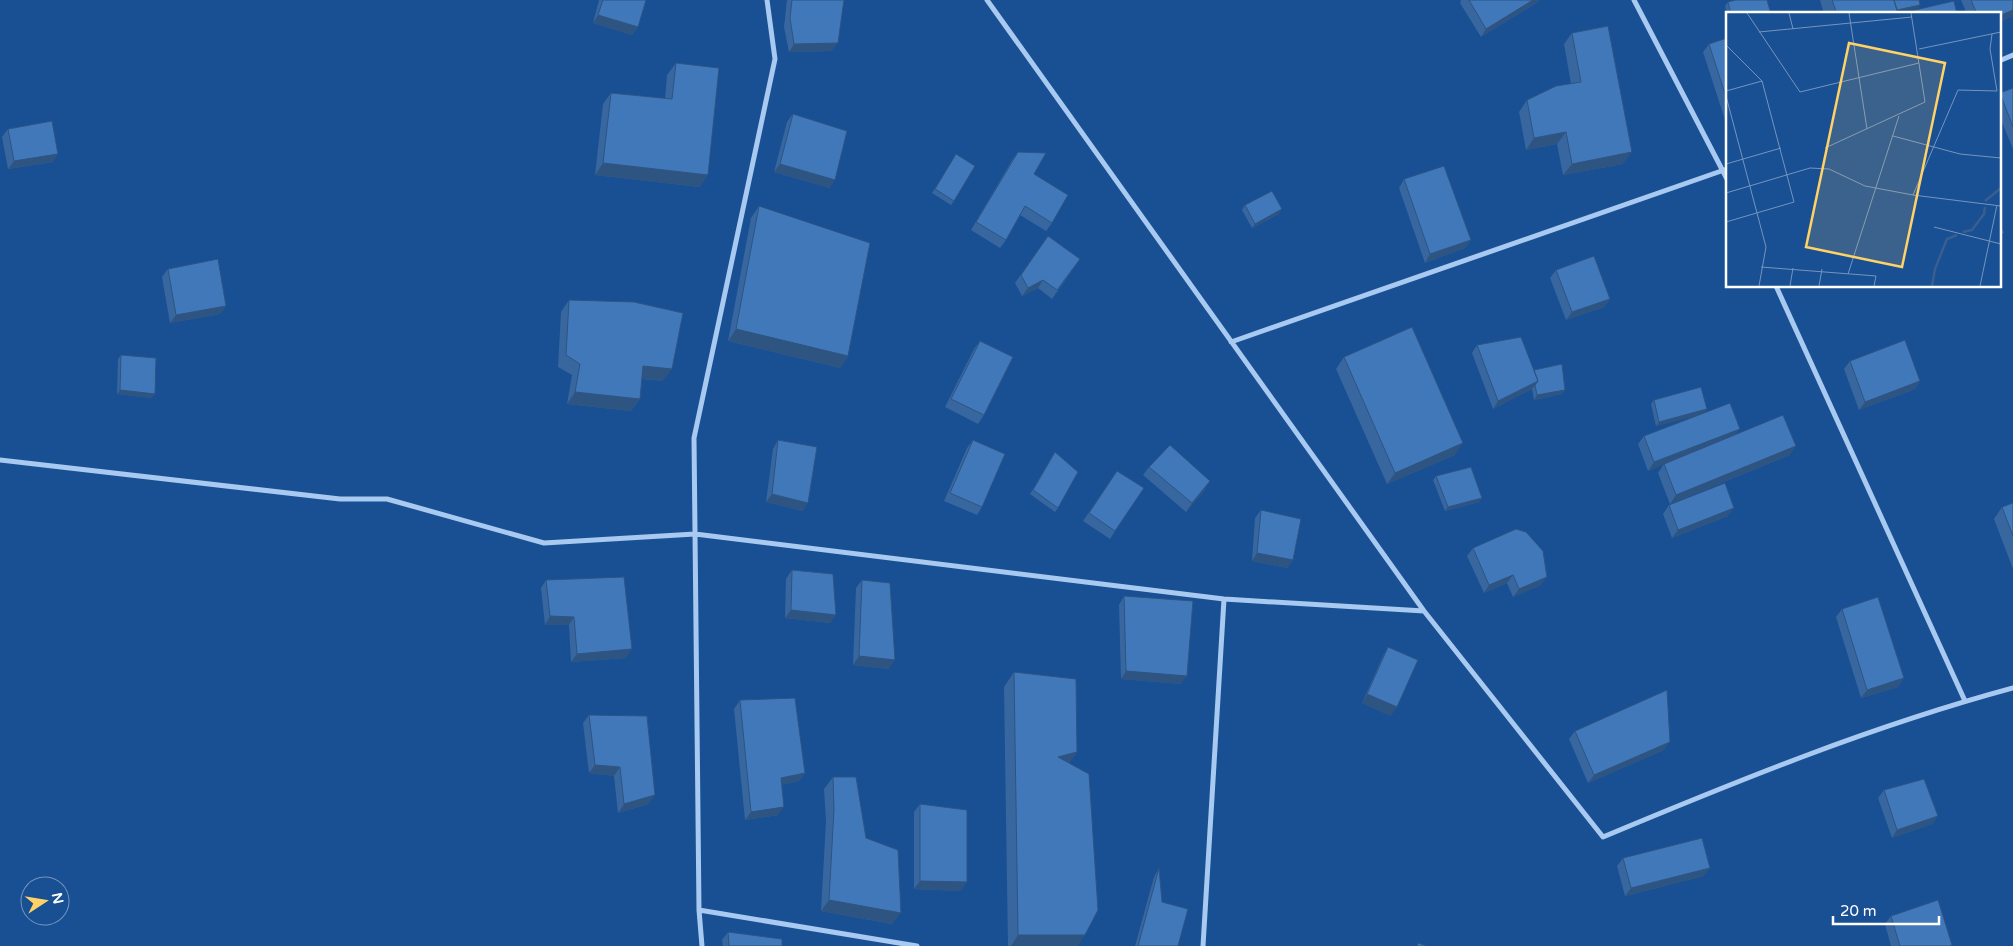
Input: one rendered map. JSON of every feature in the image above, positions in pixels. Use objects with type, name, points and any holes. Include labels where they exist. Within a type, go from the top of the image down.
[{"type":"street","points":[[702,946],[699,910],[694,438],[775,59],[767,0]]},
{"type":"street","points":[[987,0],[1424,611],[1602,836],[1776,765],[1965,701],[2013,688]]},
{"type":"street","points":[[1231,342],[1725,170],[1634,0]]},
{"type":"street","points":[[2000,61],[2013,55]]},
{"type":"street","points":[[1777,288],[1965,701]]},
{"type":"street","points":[[0,460],[340,498],[387,499],[544,544],[695,534],[1224,599],[1424,611]]},
{"type":"street","points":[[1203,946],[1224,599]]},
{"type":"street","points":[[699,910],[917,946]]},
{"type":"building","points":[[603,0],[646,0],[638,27],[598,15]]},
{"type":"building","points":[[792,0],[844,0],[838,43],[794,44],[790,18]]},
{"type":"building","points":[[1469,0],[1533,0],[1486,29]]},
{"type":"building","points":[[1736,0],[1767,0],[1770,12],[1730,12],[1728,2]]},
{"type":"building","points":[[1832,0],[1894,0],[1897,12],[1836,12]]},
{"type":"building","points":[[1894,0],[1919,0],[1920,5],[1897,10]]},
{"type":"building","points":[[1971,0],[2013,0],[2013,10],[2000,16],[2000,12],[1976,12]]},
{"type":"building","points":[[1954,1],[1957,12],[1906,12]]},
{"type":"building","points":[[1608,26],[1632,152],[1572,164],[1566,132],[1534,138],[1527,100],[1556,86],[1581,82],[1572,33]]},
{"type":"building","points":[[1726,38],[1726,97],[1709,44]]},
{"type":"building","points":[[676,63],[719,68],[708,175],[603,163],[611,93],[672,99]]},
{"type":"building","points":[[2013,88],[2013,127],[2000,93]]},
{"type":"building","points":[[793,114],[847,131],[835,180],[780,164]]},
{"type":"building","points":[[52,121],[58,154],[14,161],[8,129]]},
{"type":"building","points":[[1018,152],[1046,153],[1034,174],[1068,195],[1052,223],[1025,206],[1006,240],[976,222]]},
{"type":"building","points":[[956,154],[975,166],[954,201],[935,189]]},
{"type":"building","points":[[1444,166],[1471,240],[1430,254],[1404,179]]},
{"type":"building","points":[[1272,191],[1282,209],[1255,224],[1245,205]]},
{"type":"building","points":[[759,206],[870,243],[848,356],[736,329]]},
{"type":"building","points":[[2000,225],[2004,233],[2000,235]]},
{"type":"building","points":[[1048,236],[1080,259],[1057,290],[1043,280],[1028,288],[1021,275]]},
{"type":"building","points":[[1594,256],[1610,299],[1572,312],[1556,270]]},
{"type":"building","points":[[218,259],[226,306],[176,315],[168,269]]},
{"type":"building","points":[[569,300],[634,302],[683,313],[672,369],[643,366],[640,399],[575,392],[580,364],[566,355]]},
{"type":"building","points":[[1412,327],[1463,443],[1395,473],[1344,357]]},
{"type":"building","points":[[1521,337],[1538,381],[1498,401],[1477,345]]},
{"type":"building","points":[[1905,340],[1920,381],[1865,402],[1850,361]]},
{"type":"building","points":[[980,341],[1013,357],[984,415],[951,399]]},
{"type":"building","points":[[121,355],[156,358],[155,394],[120,390]]},
{"type":"building","points":[[1562,364],[1565,390],[1537,395],[1535,385],[1538,381],[1534,370]]},
{"type":"building","points":[[1701,387],[1707,409],[1659,422],[1654,400]]},
{"type":"building","points":[[1730,403],[1740,429],[1654,462],[1644,436]]},
{"type":"building","points":[[1783,415],[1796,446],[1676,495],[1664,464]]},
{"type":"building","points":[[778,440],[817,447],[808,503],[772,494]]},
{"type":"building","points":[[973,440],[1005,454],[982,507],[950,493]]},
{"type":"building","points":[[1170,445],[1210,481],[1192,503],[1149,467]]},
{"type":"building","points":[[1055,452],[1078,472],[1058,508],[1033,490]]},
{"type":"building","points":[[1471,467],[1482,498],[1448,507],[1436,476]]},
{"type":"building","points":[[1117,471],[1144,488],[1115,531],[1089,513]]},
{"type":"building","points":[[1725,483],[1734,508],[1678,530],[1669,505]]},
{"type":"building","points":[[2013,503],[2013,536],[2002,507]]},
{"type":"building","points":[[1261,510],[1301,519],[1293,560],[1257,553]]},
{"type":"building","points":[[1516,529],[1526,532],[1543,551],[1547,577],[1519,589],[1513,575],[1489,585],[1473,548]]},
{"type":"building","points":[[792,570],[833,574],[836,615],[791,610]]},
{"type":"building","points":[[624,577],[632,649],[577,654],[574,617],[550,616],[546,580]]},
{"type":"building","points":[[862,580],[890,583],[895,660],[859,656]]},
{"type":"building","points":[[1124,596],[1193,601],[1187,676],[1126,671]]},
{"type":"building","points":[[1878,597],[1904,678],[1867,690],[1842,609]]},
{"type":"building","points":[[1388,647],[1418,660],[1397,707],[1367,694]]},
{"type":"building","points":[[1014,672],[1076,679],[1077,752],[1058,757],[1089,774],[1098,910],[1085,935],[1018,935]]},
{"type":"building","points":[[1667,690],[1670,742],[1594,775],[1575,731]]},
{"type":"building","points":[[795,698],[805,773],[781,778],[784,807],[751,812],[740,700]]},
{"type":"building","points":[[589,715],[647,716],[655,795],[624,804],[620,767],[595,765]]},
{"type":"building","points":[[833,777],[856,777],[866,838],[898,850],[901,913],[829,900],[834,809]]},
{"type":"building","points":[[1924,779],[1938,816],[1897,830],[1884,790]]},
{"type":"building","points":[[920,804],[967,810],[967,882],[920,881]]},
{"type":"building","points":[[1702,838],[1710,868],[1631,888],[1623,858]]},
{"type":"building","points":[[1159,868],[1162,902],[1188,909],[1178,946],[1138,946]]},
{"type":"building","points":[[1938,900],[1952,945],[1900,946],[1891,916]]},
{"type":"building","points":[[728,932],[782,939],[782,946],[729,946]]}]
